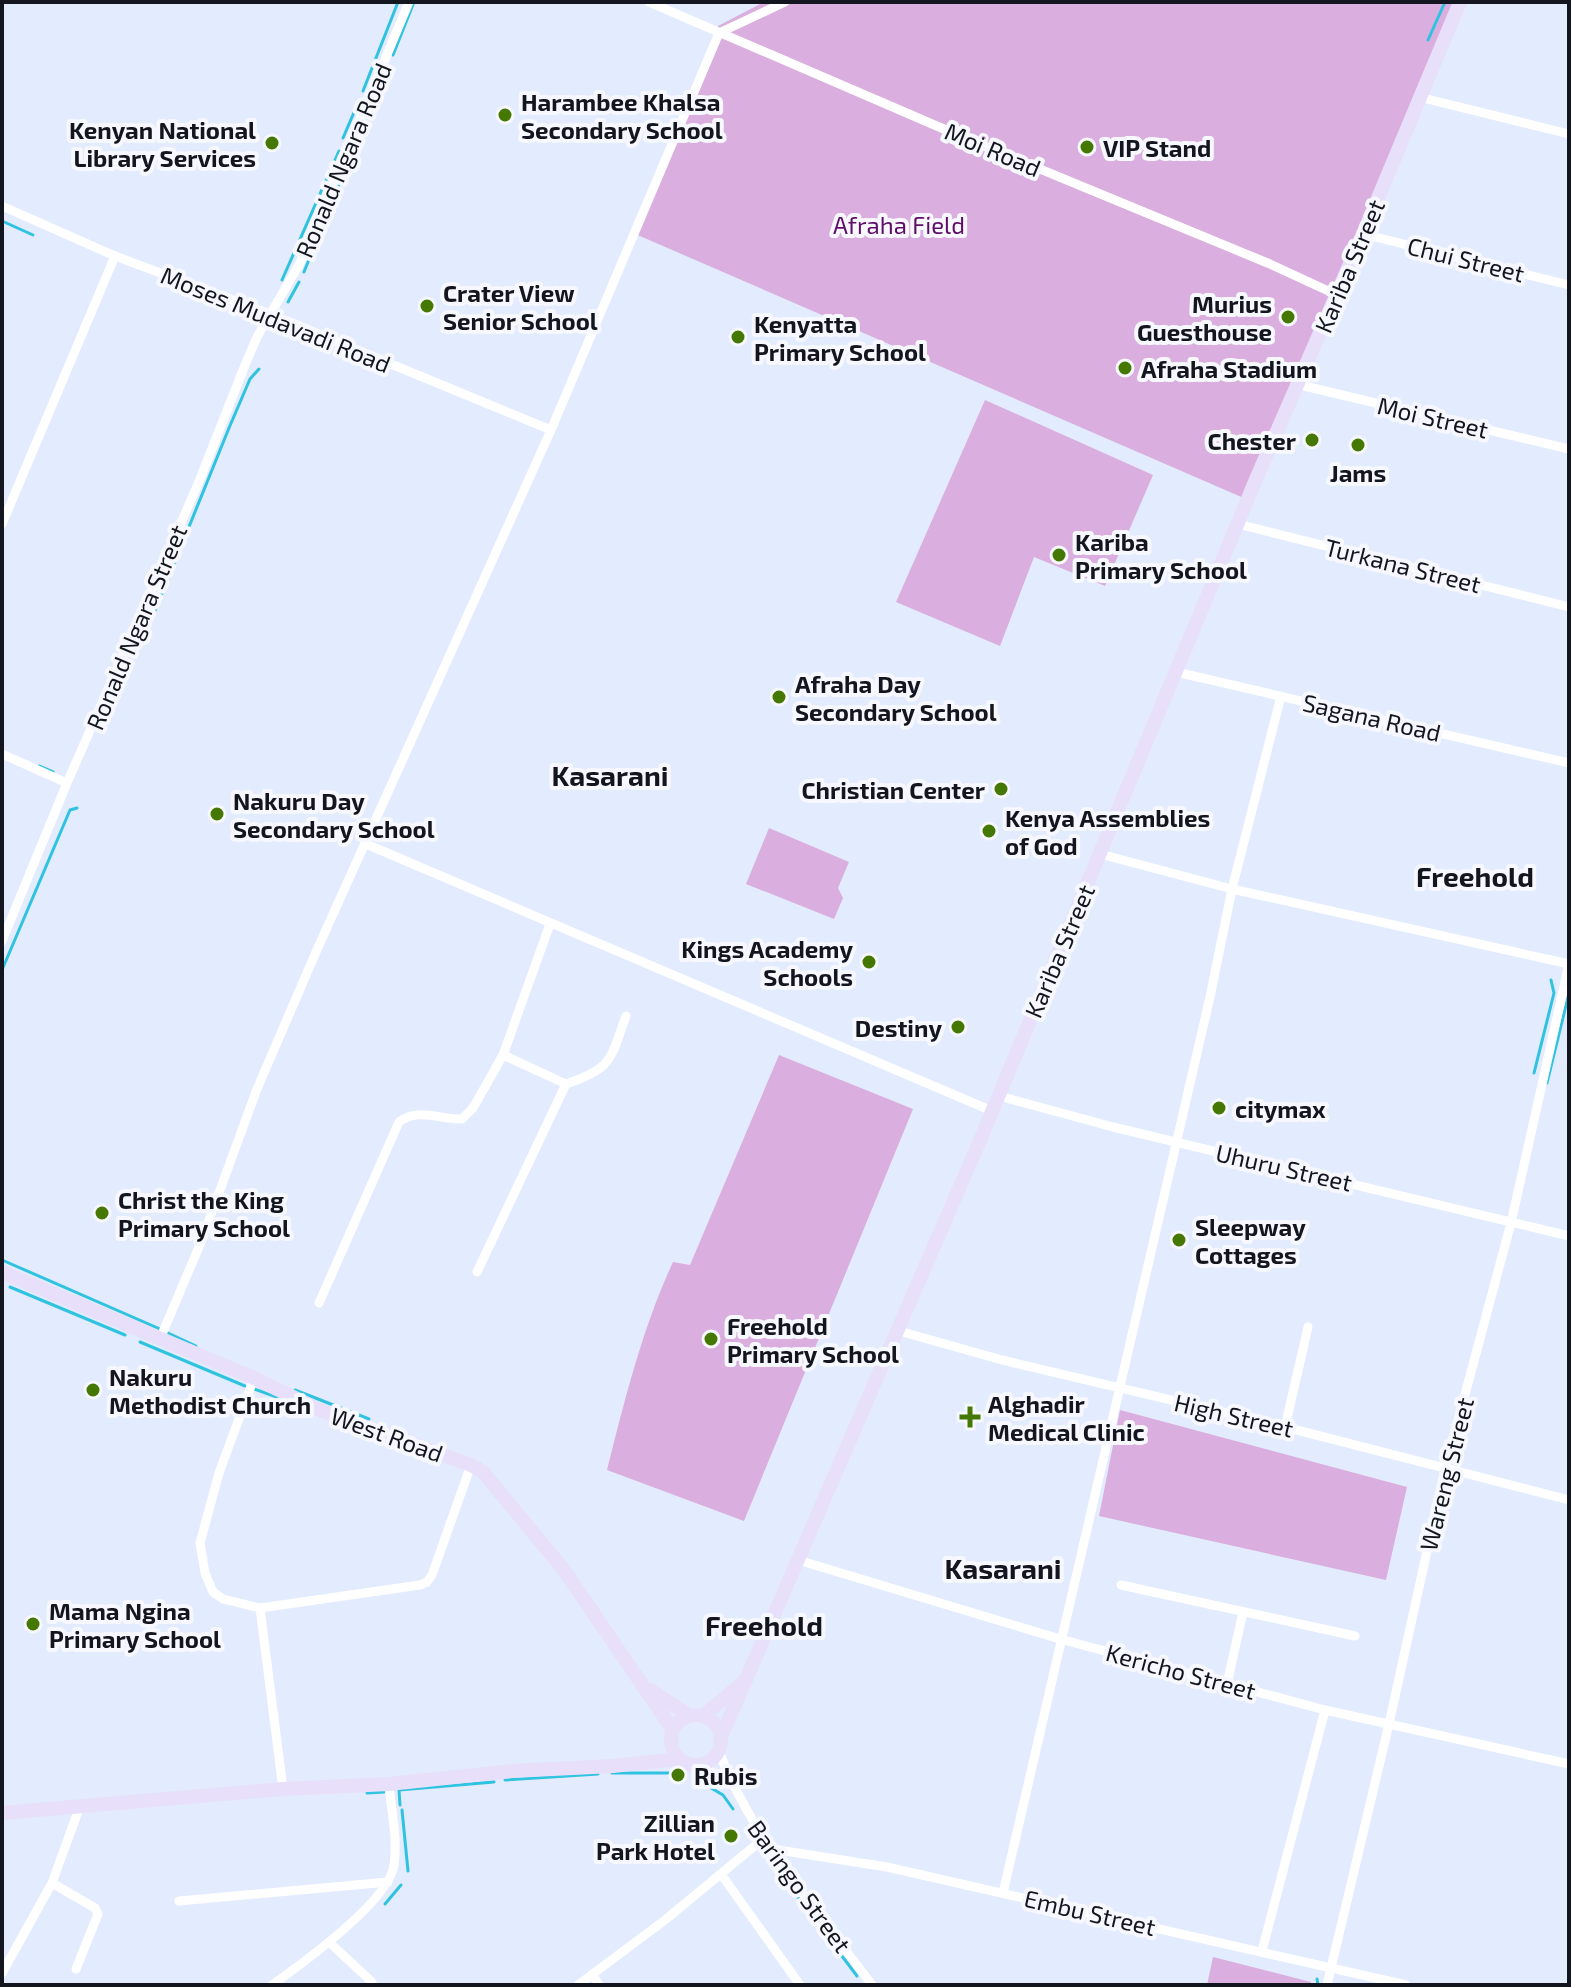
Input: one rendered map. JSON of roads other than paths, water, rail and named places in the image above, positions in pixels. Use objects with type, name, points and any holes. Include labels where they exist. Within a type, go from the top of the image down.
[{"type":"street","name":"Ronald Ngara Road","points":[[270,314],[300,263],[409,2]]},
{"type":"street","name":"Moi Road","points":[[649,2],[1337,295]]},
{"type":"street","points":[[160,1339],[201,1242],[257,1089],[551,430],[719,33],[785,2]]},
{"type":"street","name":"Kariba Street","points":[[720,1745],[999,1096],[1296,384],[1337,295],[1460,2]]},
{"type":"street","points":[[1419,97],[1569,134]]},
{"type":"street","name":"Moses Mudavadi Road","points":[[2,206],[115,256],[270,314],[551,430]]},
{"type":"street","name":"Chui Street","points":[[1363,234],[1569,285]]},
{"type":"street","points":[[2,524],[115,256]]},
{"type":"street","name":"Ronald Ngara Street","points":[[2,941],[67,783],[198,484],[245,365],[270,314]]},
{"type":"street","name":"Moi Street","points":[[1296,384],[1569,449]]},
{"type":"street","name":"Turkana Street","points":[[1238,524],[1569,607]]},
{"type":"street","name":"Sagana Road","points":[[1176,672],[1569,763]]},
{"type":"street","points":[[1003,1893],[1232,889],[1281,696]]},
{"type":"street","points":[[2,754],[67,783]]},
{"type":"street","points":[[366,844],[992,1111]]},
{"type":"street","points":[[1100,854],[1232,889],[1569,964]]},
{"type":"street","points":[[319,1303],[399,1122],[407,1117],[428,1114],[462,1119],[473,1108],[503,1055],[550,924]]},
{"type":"street","name":"Wareng Street","points":[[1327,1985],[1445,1469],[1511,1223],[1569,964]]},
{"type":"street","points":[[503,1055],[566,1084],[592,1075],[606,1065],[626,1016]]},
{"type":"street","points":[[477,1272],[566,1084]]},
{"type":"street","name":"Uhuru Street","points":[[999,1096],[1569,1236]]},
{"type":"street","name":"West Road","points":[[2,1272],[254,1378],[322,1411],[471,1465],[491,1481],[564,1570],[644,1685],[672,1736]]},
{"type":"street","points":[[1285,1427],[1308,1327]]},
{"type":"street","name":"High Street","points":[[899,1331],[1120,1390],[1285,1427],[1569,1500]]},
{"type":"street","points":[[254,1378],[219,1473],[200,1543],[205,1573],[213,1592],[223,1599],[260,1608],[427,1582],[471,1465]]},
{"type":"street","name":"Kericho Street","points":[[798,1560],[1060,1639],[1325,1710],[1569,1764]]},
{"type":"street","points":[[1121,1585],[1355,1636]]},
{"type":"street","points":[[260,1608],[283,1789]]},
{"type":"street","points":[[1227,1684],[1243,1612]]},
{"type":"street","points":[[638,1762],[672,1736],[680,1721],[696,1716],[749,1678]]},
{"type":"street","name":"West Road","points":[[644,1685],[696,1716]]},
{"type":"street","points":[[1262,1951],[1325,1710]]},
{"type":"street","points":[[2,1813],[679,1759],[690,1765],[702,1765],[720,1745],[716,1723],[696,1716]]},
{"type":"street","points":[[672,1736],[679,1759]]},
{"type":"street","name":"Baringo Street","points":[[720,1745],[731,1785],[763,1839],[872,1985]]},
{"type":"street","name":"Baringo Street","points":[[702,1765],[731,1785]]},
{"type":"street","points":[[272,1985],[329,1942],[388,1882],[395,1850],[389,1784]]},
{"type":"street","points":[[2,1973],[52,1883],[80,1806]]},
{"type":"street","points":[[578,1985],[763,1839]]},
{"type":"street","name":"Embu Street","points":[[772,1849],[887,1867],[1406,1985]]},
{"type":"street","points":[[721,1874],[800,1985]]},
{"type":"street","points":[[179,1901],[388,1882]]},
{"type":"street","points":[[52,1883],[95,1908],[98,1914],[76,1969]]},
{"type":"street","points":[[329,1942],[372,1982]]},
{"type":"street","points":[[592,1974],[599,1985]]},
{"type":"waterway","points":[[363,91],[398,2]]},
{"type":"waterway","points":[[393,55],[414,2]]},
{"type":"waterway","points":[[1428,40],[1445,2]]},
{"type":"waterway","points":[[368,115],[387,68]]},
{"type":"waterway","points":[[343,138],[355,110]]},
{"type":"waterway","points":[[304,272],[360,133]]},
{"type":"waterway","points":[[282,280],[339,151]]},
{"type":"waterway","points":[[2,221],[33,235]]},
{"type":"waterway","points":[[288,302],[299,282]]},
{"type":"waterway","points":[[148,628],[229,428],[250,379],[259,369]]},
{"type":"waterway","points":[[39,766],[53,772]]},
{"type":"waterway","points":[[2,970],[70,810],[77,808]]},
{"type":"waterway","points":[[1534,1073],[1554,993],[1551,980]]},
{"type":"waterway","points":[[1547,1083],[1569,993]]},
{"type":"waterway","points":[[2,1260],[160,1329]]},
{"type":"waterway","points":[[10,1287],[125,1335]]},
{"type":"waterway","points":[[168,1333],[196,1346]]},
{"type":"waterway","points":[[140,1342],[245,1386]]},
{"type":"waterway","points":[[254,1389],[285,1400]]},
{"type":"waterway","points":[[295,1390],[369,1419]]},
{"type":"waterway","points":[[331,1422],[360,1433]]},
{"type":"waterway","points":[[612,1773],[680,1773]]},
{"type":"waterway","points":[[505,1780],[598,1774]]},
{"type":"waterway","points":[[694,1778],[723,1795],[733,1809]]},
{"type":"waterway","points":[[400,1805],[399,1790],[494,1782]]},
{"type":"waterway","points":[[367,1793],[384,1792]]},
{"type":"waterway","points":[[402,1810],[408,1871]]},
{"type":"waterway","points":[[747,1827],[751,1833]]},
{"type":"waterway","points":[[764,1852],[774,1863]]},
{"type":"waterway","points":[[781,1872],[793,1890]]},
{"type":"waterway","points":[[385,1904],[401,1885]]},
{"type":"waterway","points":[[797,1896],[813,1917]]},
{"type":"waterway","points":[[818,1924],[857,1976]]},
{"type":"waterway","points":[[1317,1979],[1318,1985]]},
{"type":"place","name":"Harambee Khalsa Secondary School","points":[[505,115]]},
{"type":"place","name":"Kenyan National Library Services","points":[[272,143]]},
{"type":"place","name":"VIP Stand","points":[[1087,147]]},
{"type":"place","name":"Crater View Senior School","points":[[427,306]]},
{"type":"place","name":"Murius Guesthouse","points":[[1288,317]]},
{"type":"place","name":"Kenyatta Primary School","points":[[738,337]]},
{"type":"place","name":"Afraha Stadium","points":[[1125,368]]},
{"type":"place","name":"Chester","points":[[1312,440]]},
{"type":"place","name":"Jams","points":[[1358,445]]},
{"type":"place","name":"Kariba Primary School","points":[[1059,555]]},
{"type":"place","name":"Afraha Day Secondary School","points":[[779,697]]},
{"type":"place","name":"Christian Center","points":[[1001,789]]},
{"type":"place","name":"Nakuru Day Secondary School","points":[[217,814]]},
{"type":"place","name":"Kenya Assemblies of God","points":[[989,831]]},
{"type":"place","name":"Kings Academy Schools","points":[[869,962]]},
{"type":"place","name":"Destiny","points":[[958,1027]]},
{"type":"place","name":"citymax","points":[[1219,1108]]},
{"type":"place","name":"Christ the King Primary School","points":[[102,1213]]},
{"type":"place","name":"Sleepway Cottages","points":[[1179,1240]]},
{"type":"place","name":"Freehold Primary School","points":[[711,1339]]},
{"type":"place","name":"Nakuru Methodist Church","points":[[93,1390]]},
{"type":"place","name":"Alghadir Medical Clinic","points":[[970,1417]]},
{"type":"place","name":"Mama Ngina Primary School","points":[[33,1624]]},
{"type":"place","name":"Rubis","points":[[678,1775]]},
{"type":"place","name":"Zillian Park Hotel","points":[[731,1836]]},
{"type":"district","name":"Kasarani","points":[[610,775]]},
{"type":"district","name":"Freehold","points":[[1475,876]]},
{"type":"district","name":"Kasarani","points":[[1003,1568]]},
{"type":"district","name":"Freehold","points":[[764,1625]]},
{"type":"park label","name":"Afraha Field","points":[[899,224]]}]
